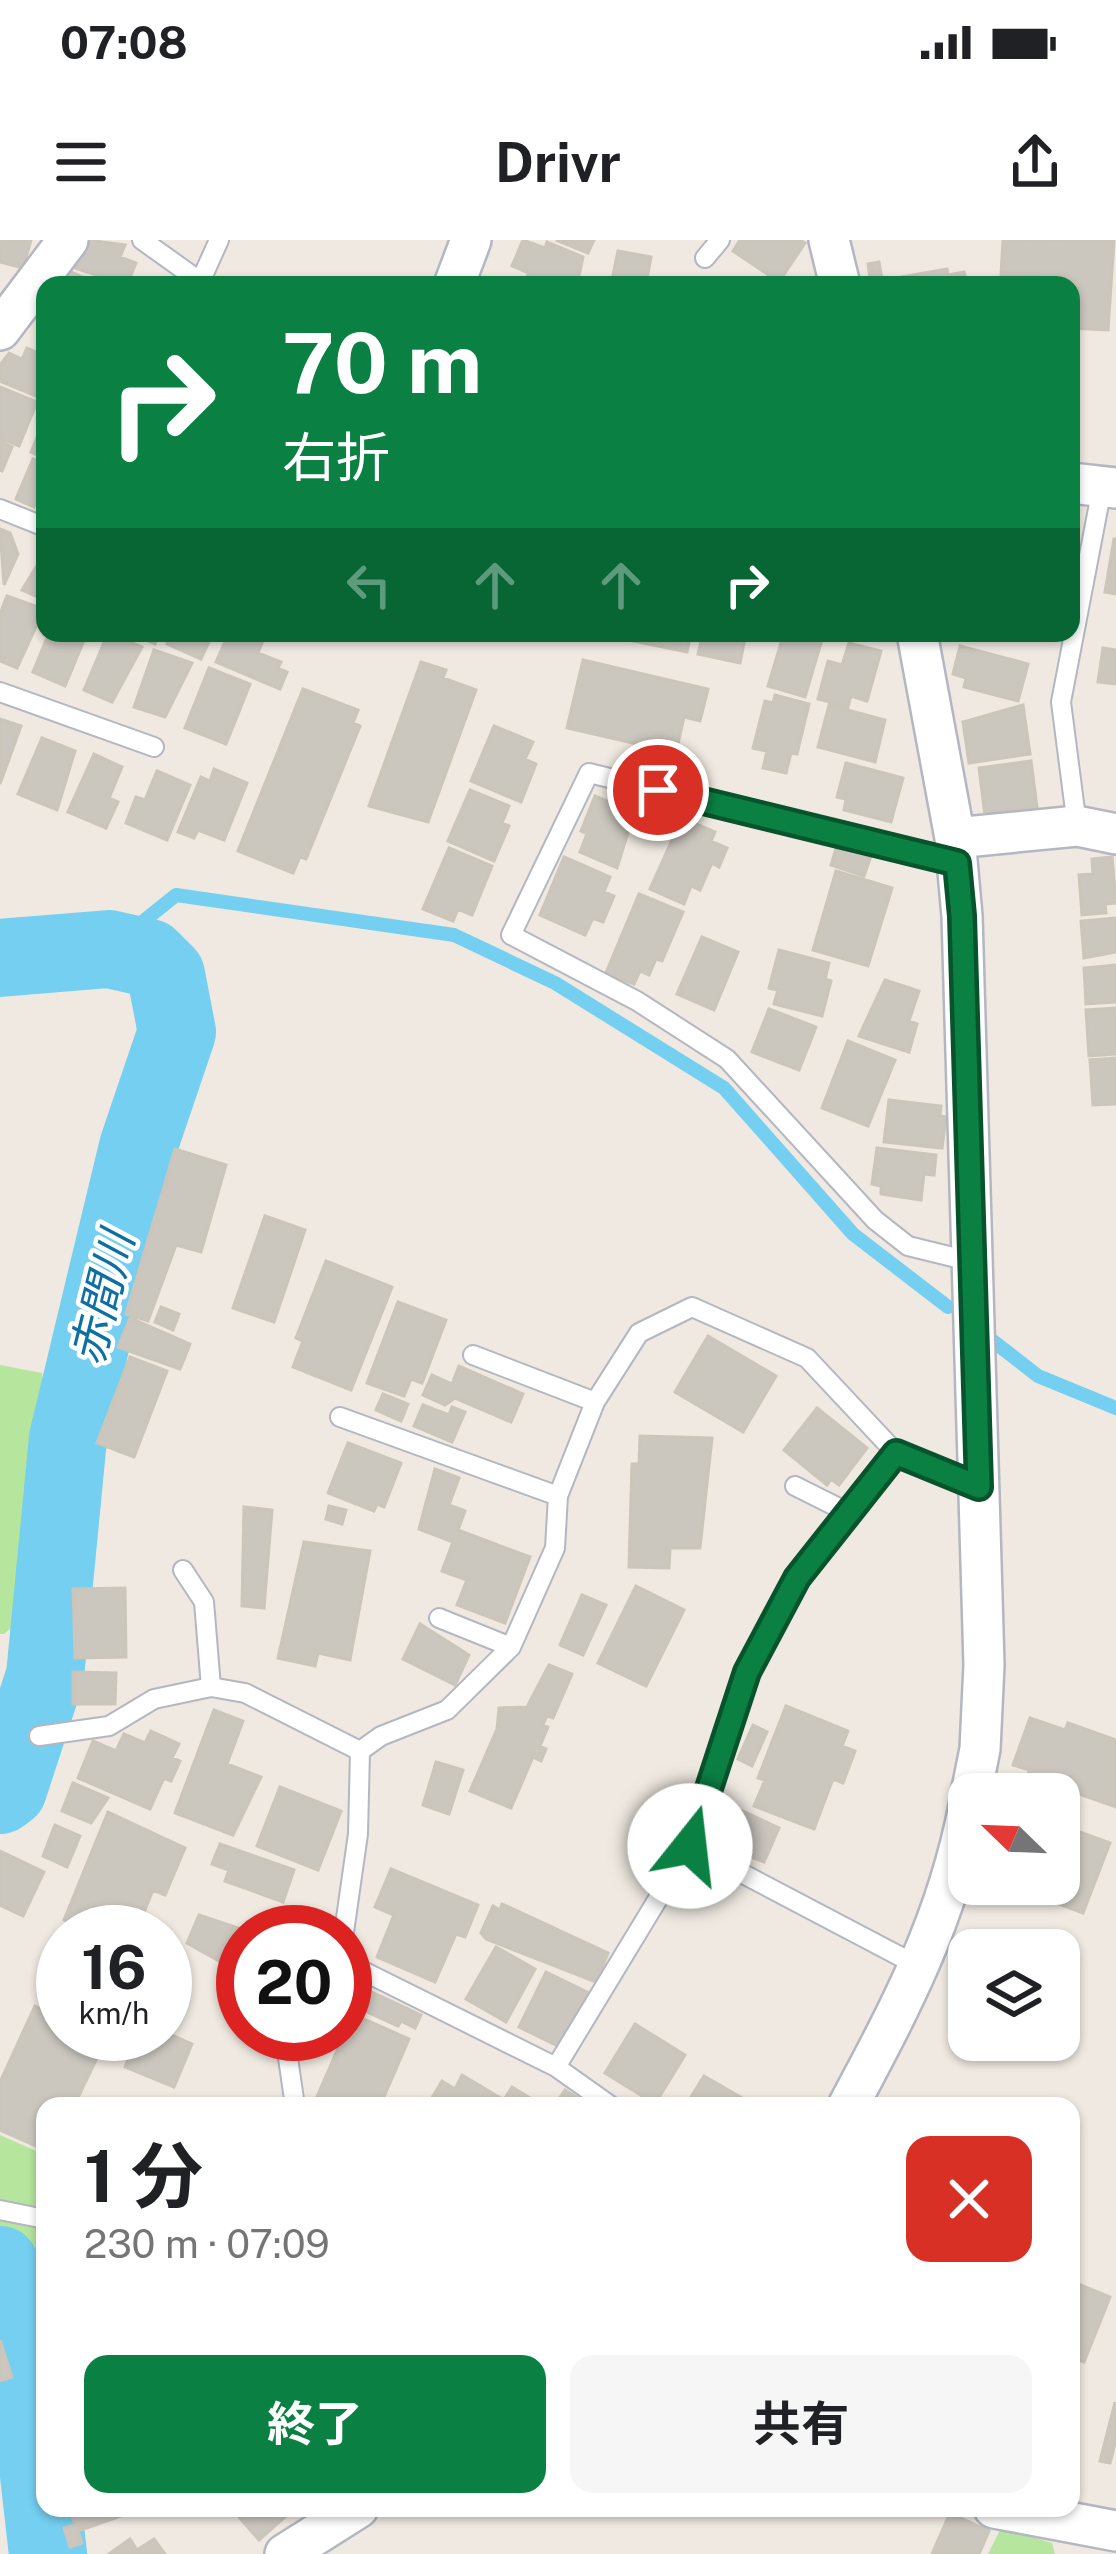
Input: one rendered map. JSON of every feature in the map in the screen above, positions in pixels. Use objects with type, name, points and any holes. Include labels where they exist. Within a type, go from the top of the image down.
[{"type":"street","points":[[44,276],[68,240]]},
{"type":"street","points":[[457,276],[471,240]]},
{"type":"street","points":[[829,240],[838,276]]},
{"type":"street","points":[[13,323],[36,288]]},
{"type":"street","points":[[919,642],[956,850],[984,1665],[975,1773]]},
{"type":"street","points":[[956,850],[1097,830]]},
{"type":"street","points":[[853,2097],[922,1968],[948,1897]]},
{"type":"street","points":[[285,2554],[344,2517]]},
{"type":"street","points":[[1044,2517],[1116,2530]]},
{"type":"lane","points":[[142,240],[193,276]]},
{"type":"lane","points":[[206,276],[219,240]]},
{"type":"lane","points":[[705,258],[720,240]]},
{"type":"lane","points":[[1080,585],[1096,486]]},
{"type":"lane","points":[[0,509],[36,523]]},
{"type":"lane","points":[[1071,642],[1061,702],[1097,830]]},
{"type":"lane","points":[[0,692],[154,747]]},
{"type":"lane","points":[[956,850],[589,773],[511,935],[637,1001],[727,1059],[874,1220],[908,1246],[969,1261]]},
{"type":"lane","points":[[360,1750],[381,1736],[447,1710],[511,1647],[555,1547],[558,1496],[595,1402],[639,1333],[692,1307],[807,1358],[896,1453],[979,1487]]},
{"type":"lane","points":[[473,1355],[595,1402]]},
{"type":"lane","points":[[340,1417],[558,1496]]},
{"type":"lane","points":[[556,2068],[690,1846],[747,1672],[797,1578],[896,1453]]},
{"type":"lane","points":[[795,1486],[849,1513]]},
{"type":"lane","points":[[183,1570],[205,1602],[211,1688]]},
{"type":"lane","points":[[439,1618],[511,1647]]},
{"type":"lane","points":[[39,1736],[109,1726],[154,1699],[211,1688],[264,1701],[360,1750]]},
{"type":"lane","points":[[348,1905],[358,1834],[360,1750]]},
{"type":"lane","points":[[690,1846],[922,1968]]},
{"type":"lane","points":[[372,1976],[556,2068],[597,2097]]},
{"type":"lane","points":[[289,2061],[294,2097]]},
{"type":"lane","points":[[0,2210],[36,2217]]},
{"type":"green space","points":[[0,1365],[42,1373],[46,1404],[59,1416],[61,1428],[47,1516],[26,1526],[32,1537],[45,1542],[40,1604],[4,1634],[0,1634]]},
{"type":"green space","points":[[0,2135],[36,2151],[36,2276],[0,2277]]},
{"type":"green space","points":[[1001,2528],[1052,2543],[1055,2554],[988,2554]]},
{"type":"building","points":[[0,240],[31,240],[23,268],[0,262]]},
{"type":"building","points":[[87,240],[125,245],[120,257],[136,263],[131,276],[99,276],[75,268]]},
{"type":"building","points":[[523,240],[545,248],[547,242],[583,257],[579,276],[528,276],[512,266]]},
{"type":"building","points":[[556,240],[594,240],[588,253]]},
{"type":"building","points":[[740,240],[805,243],[783,276],[770,276],[733,251]]},
{"type":"building","points":[[1003,240],[1114,241],[1108,330],[1080,328],[1080,276],[1001,275]]},
{"type":"building","points":[[618,251],[651,257],[648,276],[613,276]]},
{"type":"building","points":[[879,262],[881,276],[870,276],[868,264]]},
{"type":"building","points":[[947,269],[948,275],[964,272],[965,276],[907,276]]},
{"type":"building","points":[[27,348],[36,352],[36,396],[0,381],[0,365],[9,353],[22,359]]},
{"type":"building","points":[[0,387],[36,402],[19,446],[0,438]]},
{"type":"building","points":[[0,441],[12,447],[2,471],[0,470]]},
{"type":"building","points":[[33,459],[36,460],[34,507],[16,499]]},
{"type":"building","points":[[0,529],[10,533],[18,554],[4,585]]},
{"type":"building","points":[[1116,539],[1116,594],[1105,592]]},
{"type":"building","points":[[36,567],[36,596],[22,590]]},
{"type":"building","points":[[7,596],[36,606],[36,626],[17,668],[0,661],[0,614]]},
{"type":"building","points":[[45,642],[83,642],[65,686],[33,672]]},
{"type":"building","points":[[104,642],[142,647],[112,702],[84,690]]},
{"type":"building","points":[[168,642],[209,642],[201,659]]},
{"type":"building","points":[[225,642],[262,642],[258,653],[281,662],[278,668],[287,672],[280,689],[216,662]]},
{"type":"building","points":[[639,642],[689,642],[687,652]]},
{"type":"building","points":[[701,642],[744,642],[740,663],[698,654]]},
{"type":"building","points":[[781,642],[821,642],[805,697],[768,686]]},
{"type":"building","points":[[849,643],[881,651],[867,701],[851,696],[848,707],[818,699],[828,661],[842,665]]},
{"type":"building","points":[[960,646],[1028,664],[1018,701],[964,687],[966,678],[953,674]]},
{"type":"building","points":[[1103,648],[1116,650],[1116,684],[1098,682]]},
{"type":"building","points":[[154,650],[192,663],[165,717],[134,707]]},
{"type":"building","points":[[583,660],[708,689],[700,721],[684,717],[676,753],[567,728]]},
{"type":"building","points":[[421,662],[446,670],[443,678],[476,690],[428,822],[369,806]]},
{"type":"building","points":[[209,668],[250,684],[226,744],[185,728]]},
{"type":"building","points":[[303,689],[358,710],[353,723],[360,726],[306,859],[300,857],[293,873],[238,851]]},
{"type":"building","points":[[775,695],[809,704],[797,754],[791,753],[786,773],[763,768],[767,751],[753,748],[765,701],[773,703]]},
{"type":"building","points":[[829,705],[885,720],[875,762],[818,747]]},
{"type":"building","points":[[1023,705],[1030,754],[969,763],[963,722]]},
{"type":"building","points":[[0,719],[21,726],[0,784]]},
{"type":"building","points":[[494,726],[533,742],[525,759],[536,764],[521,802],[471,781]]},
{"type":"building","points":[[42,738],[75,751],[57,810],[18,794]]},
{"type":"building","points":[[94,754],[122,767],[109,798],[118,802],[106,828],[68,812]]},
{"type":"building","points":[[1031,761],[1037,807],[985,815],[979,768]]},
{"type":"building","points":[[846,763],[903,778],[891,822],[844,810],[846,799],[837,797]]},
{"type":"building","points":[[214,769],[247,783],[224,840],[198,830],[194,838],[178,832],[201,777],[210,781]]},
{"type":"building","points":[[157,771],[190,785],[167,840],[126,823],[136,797],[145,800]]},
{"type":"building","points":[[470,790],[509,806],[502,823],[509,826],[494,861],[448,841]]},
{"type":"building","points":[[595,796],[634,813],[617,868],[580,852],[587,834],[581,831]]},
{"type":"building","points":[[682,818],[715,832],[711,841],[727,848],[719,867],[712,863],[700,890],[691,886],[684,904],[650,889]]},
{"type":"building","points":[[838,842],[872,853],[864,876],[831,865]]},
{"type":"building","points":[[449,848],[492,866],[472,915],[458,909],[453,921],[423,909]]},
{"type":"building","points":[[564,857],[610,877],[604,892],[614,896],[603,922],[593,918],[585,935],[540,915]]},
{"type":"building","points":[[1112,857],[1116,903],[1105,904],[1106,913],[1082,915],[1079,875],[1093,874],[1092,859]]},
{"type":"building","points":[[836,871],[892,888],[868,966],[813,950]]},
{"type":"building","points":[[639,894],[683,912],[662,961],[656,959],[649,975],[640,971],[634,984],[606,973]]},
{"type":"building","points":[[1116,918],[1116,952],[1084,958],[1081,921]]},
{"type":"building","points":[[702,937],[738,952],[714,1010],[677,994]]},
{"type":"building","points":[[779,950],[829,963],[825,979],[831,981],[822,1016],[774,1004],[778,990],[769,988]]},
{"type":"building","points":[[1116,965],[1116,1002],[1086,1004],[1084,968]]},
{"type":"building","points":[[885,980],[919,991],[909,1021],[917,1024],[909,1052],[859,1036]]},
{"type":"building","points":[[1116,1008],[1116,1054],[1089,1056],[1086,1010]]},
{"type":"building","points":[[769,1009],[816,1027],[799,1070],[752,1052]]},
{"type":"building","points":[[848,1041],[895,1060],[868,1126],[822,1108]]},
{"type":"building","points":[[1116,1058],[1116,1104],[1093,1105],[1090,1060]]},
{"type":"building","points":[[889,1100],[941,1106],[940,1116],[946,1117],[942,1148],[884,1142]]},
{"type":"building","points":[[877,1148],[936,1155],[934,1175],[924,1174],[921,1200],[881,1194],[881,1186],[872,1184]]},
{"type":"building","points":[[175,1149],[226,1165],[201,1252],[176,1245],[148,1321],[126,1314]]},
{"type":"building","points":[[265,1216],[305,1230],[274,1322],[233,1308]]},
{"type":"building","points":[[326,1261],[392,1287],[351,1390],[293,1367],[303,1341],[296,1338]]},
{"type":"building","points":[[398,1302],[446,1320],[422,1383],[411,1379],[404,1396],[367,1383]]},
{"type":"building","points":[[161,1307],[179,1314],[173,1330],[155,1322]]},
{"type":"building","points":[[130,1318],[190,1344],[180,1369],[118,1347]]},
{"type":"building","points":[[708,1336],[776,1376],[743,1432],[675,1392]]},
{"type":"building","points":[[130,1357],[167,1371],[134,1457],[97,1443]]},
{"type":"building","points":[[459,1366],[523,1394],[511,1422],[455,1398],[445,1405],[423,1395],[432,1375],[452,1384]]},
{"type":"building","points":[[383,1394],[408,1404],[401,1421],[376,1410]]},
{"type":"building","points":[[423,1405],[449,1415],[452,1407],[465,1412],[452,1442],[414,1426]]},
{"type":"building","points":[[817,1408],[867,1448],[839,1485],[831,1479],[827,1485],[784,1450]]},
{"type":"building","points":[[640,1436],[712,1438],[700,1548],[670,1548],[669,1568],[629,1567],[632,1464],[639,1464]]},
{"type":"building","points":[[348,1443],[401,1463],[384,1507],[377,1504],[374,1511],[328,1493]]},
{"type":"building","points":[[435,1469],[459,1478],[449,1505],[465,1511],[458,1530],[530,1557],[505,1623],[457,1605],[467,1580],[442,1571],[453,1542],[419,1529]]},
{"type":"building","points":[[329,1506],[346,1510],[342,1524],[326,1519]]},
{"type":"building","points":[[244,1507],[272,1510],[264,1608],[242,1606]]},
{"type":"building","points":[[304,1542],[370,1551],[350,1660],[318,1653],[315,1666],[278,1658]]},
{"type":"building","points":[[636,1586],[684,1610],[646,1686],[598,1663]]},
{"type":"building","points":[[125,1588],[126,1657],[75,1658],[73,1589]]},
{"type":"building","points":[[582,1595],[606,1605],[583,1655],[560,1645]]},
{"type":"building","points":[[420,1624],[469,1655],[455,1685],[403,1659]]},
{"type":"building","points":[[549,1665],[572,1674],[553,1718],[547,1716],[543,1725],[548,1727],[540,1746],[546,1749],[541,1761],[533,1757],[511,1808],[470,1791],[497,1729],[499,1708],[527,1707]]},
{"type":"building","points":[[73,1672],[116,1673],[115,1704],[73,1704]]},
{"type":"building","points":[[786,1706],[848,1731],[842,1746],[855,1751],[843,1783],[833,1779],[814,1829],[754,1806],[765,1780],[758,1778]]},
{"type":"building","points":[[214,1710],[243,1721],[227,1764],[261,1777],[233,1835],[175,1813]]},
{"type":"building","points":[[1030,1718],[1065,1730],[1068,1723],[1116,1740],[1116,1807],[1080,1794],[1080,1773],[1028,1773],[1013,1765]]},
{"type":"building","points":[[753,1725],[767,1732],[752,1766],[738,1759]]},
{"type":"building","points":[[151,1731],[179,1744],[172,1758],[180,1761],[171,1781],[164,1778],[150,1809],[78,1778],[93,1741],[116,1751],[124,1734],[145,1743]]},
{"type":"building","points":[[436,1762],[463,1770],[449,1814],[423,1805]]},
{"type":"building","points":[[73,1783],[108,1798],[91,1823],[62,1811]]},
{"type":"building","points":[[280,1787],[341,1811],[318,1870],[257,1846]]},
{"type":"building","points":[[719,1800],[779,1828],[764,1862],[702,1838]]},
{"type":"building","points":[[108,1812],[185,1848],[165,1895],[153,1890],[147,1905],[70,1905]]},
{"type":"building","points":[[55,1825],[80,1836],[67,1867],[43,1856]]},
{"type":"building","points":[[1080,1832],[1110,1843],[1083,1913],[1061,1905],[1080,1905]]},
{"type":"building","points":[[220,1844],[294,1870],[283,1902],[225,1881],[229,1870],[212,1864]]},
{"type":"building","points":[[0,1851],[44,1872],[23,1916],[0,1905]]},
{"type":"building","points":[[391,1869],[478,1905],[465,1937],[456,1934],[435,1982],[377,1957],[394,1915],[375,1907]]},
{"type":"building","points":[[502,1904],[608,1953],[596,1982],[486,1939],[481,1933],[493,1906],[500,1910]]},
{"type":"building","points":[[199,1915],[216,1921],[216,1959],[192,1946]]},
{"type":"building","points":[[496,1947],[535,1969],[506,2022],[466,1999]]},
{"type":"building","points":[[546,1972],[587,1992],[560,2047],[519,2027]]},
{"type":"building","points":[[372,1992],[421,2015],[415,2028],[401,2021],[398,2026],[372,2014]]},
{"type":"building","points":[[35,2006],[36,2061],[95,2061],[78,2097],[36,2097],[36,2146],[0,2130],[0,2082]]},
{"type":"building","points":[[372,2022],[409,2039],[384,2097],[317,2097],[333,2061],[372,2061]]},
{"type":"building","points":[[635,2024],[685,2055],[659,2097],[644,2097],[605,2073]]},
{"type":"building","points":[[128,2061],[185,2061],[174,2087],[125,2067]]},
{"type":"building","points":[[462,2075],[499,2097],[432,2097],[442,2081],[455,2089]]},
{"type":"building","points":[[704,2076],[740,2097],[691,2097]]},
{"type":"building","points":[[512,2087],[528,2097],[506,2097]]},
{"type":"building","points":[[1080,2285],[1110,2297],[1084,2362],[1080,2360]]},
{"type":"building","points":[[0,2340],[12,2377],[0,2381]]},
{"type":"building","points":[[1115,2402],[1116,2440],[1110,2463],[1100,2461]]},
{"type":"building","points":[[72,2517],[118,2517],[78,2531],[82,2543],[70,2547],[64,2528],[75,2525]]},
{"type":"building","points":[[239,2517],[285,2517],[259,2540]]},
{"type":"building","points":[[948,2517],[989,2531],[979,2554],[932,2554]]},
{"type":"building","points":[[130,2539],[137,2550],[154,2539],[165,2554],[109,2554]]},
{"type":"waterway","points":[[109,949],[176,895],[454,935],[555,983],[724,1088],[853,1234],[948,1307]]},
{"type":"waterway","name":"赤間川","points":[[0,958],[109,949],[149,958],[166,975],[177,1032],[138,1147],[68,1438],[45,1676],[8,1789],[0,1795]]},
{"type":"waterway","points":[[993,1341],[1038,1376],[1116,1408]]},
{"type":"waterway","name":"赤間川","points":[[0,2265],[20,2308],[36,2449]]},
{"type":"waterway","name":"赤間川","points":[[44,2517],[48,2554]]},
{"type":"route","points":[[658,790],[957,863],[962,916],[979,1487],[896,1453],[797,1578],[747,1672],[690,1846]]}]
